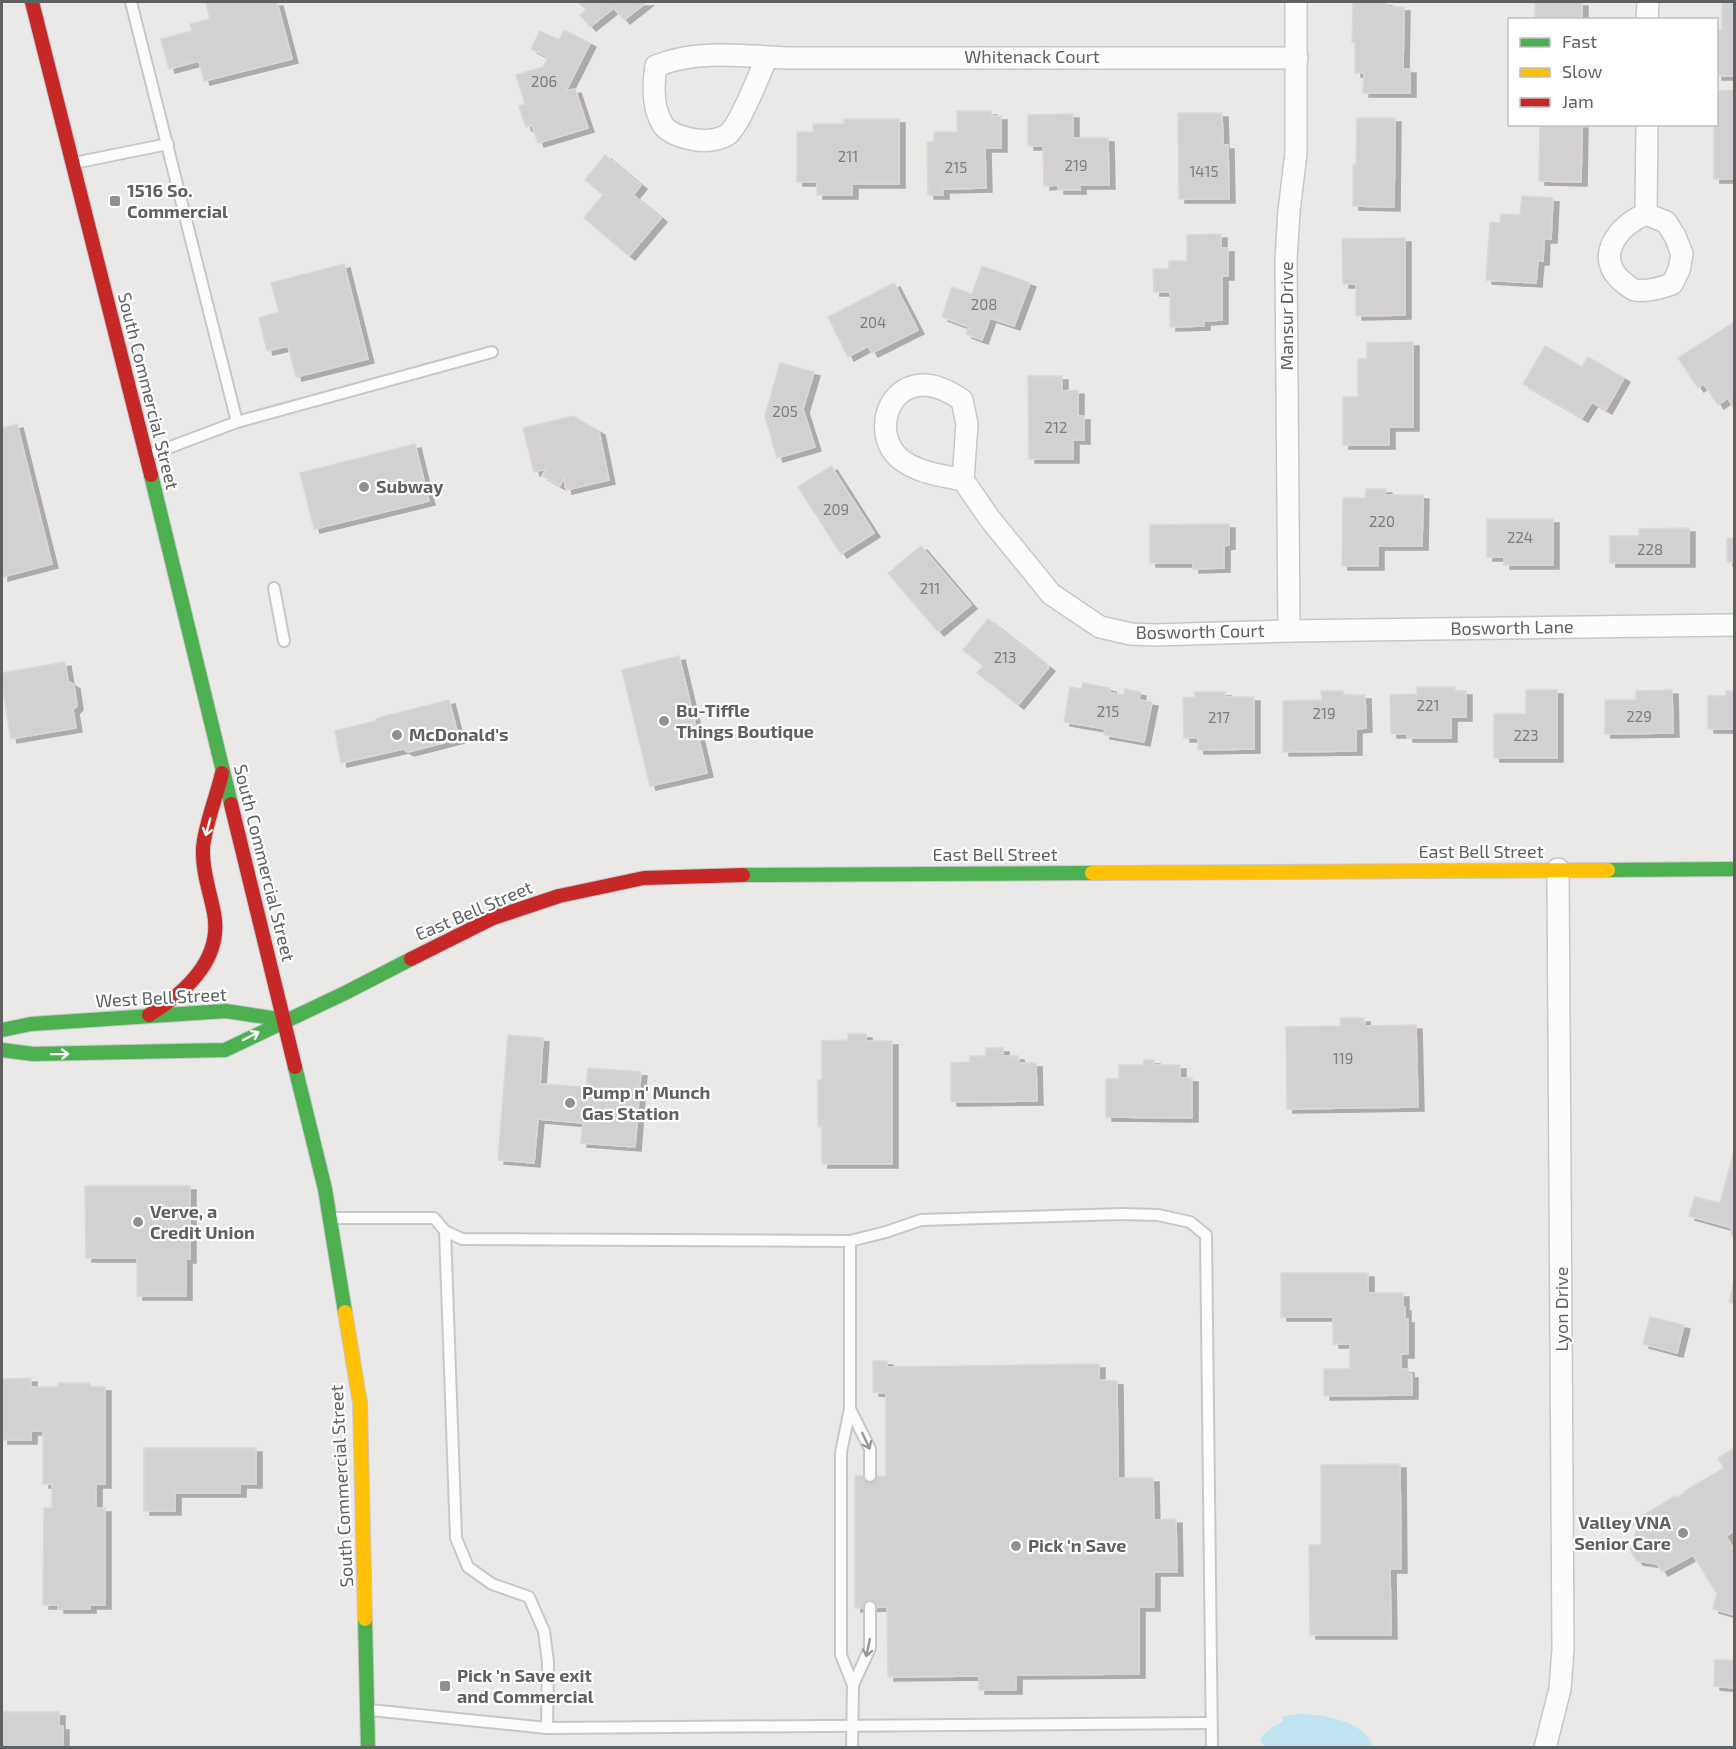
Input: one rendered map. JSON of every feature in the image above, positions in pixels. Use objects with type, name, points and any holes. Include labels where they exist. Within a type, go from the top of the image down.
[{"type":"main road","name":"South Commercial Street","points":[[32,2],[146,456],[325,1189],[360,1403],[368,1748]]},
{"type":"main road","points":[[148,1015],[170,1003],[200,972],[208,958],[216,921],[203,849],[223,770]]},
{"type":"main road","name":"East Bell Street","points":[[285,1020],[345,993],[494,918],[559,896],[645,878],[759,875],[1734,868]]},
{"type":"main road","name":"West Bell Street","points":[[2,1030],[31,1024],[226,1011],[285,1020]]},
{"type":"main road","points":[[2,1050],[33,1054],[225,1050],[285,1020]]},
{"type":"street","name":"Mansur Drive","points":[[1289,630],[1286,260],[1296,153],[1296,2]]},
{"type":"street","points":[[1647,18],[1648,2]]},
{"type":"street","name":"Whitenack Court","points":[[767,57],[741,115],[728,135],[709,141],[683,138],[663,126],[653,85],[656,66],[672,59],[695,56],[1297,58]]},
{"type":"street","points":[[1646,214],[1647,126]]},
{"type":"street","points":[[915,386],[932,387],[948,390],[962,400],[967,424],[963,480],[921,471],[898,457],[887,442],[884,424],[888,410],[899,394],[915,386]]},
{"type":"street","name":"Bosworth Court","points":[[963,480],[990,519],[1050,594],[1100,627],[1131,634],[1154,635],[1289,630]]},
{"type":"street","name":"Bosworth Lane","points":[[1289,630],[1734,626]]},
{"type":"street","name":"Lyon Drive","points":[[1545,1748],[1560,1689],[1563,1649],[1558,869]]},
{"type":"lane","points":[[131,2],[237,422]]},
{"type":"lane","points":[[72,164],[168,144]]},
{"type":"lane","points":[[146,456],[237,422],[492,352]]},
{"type":"lane","points":[[274,588],[284,641]]},
{"type":"lane","points":[[330,1218],[434,1218],[446,1231],[462,1239],[850,1241],[921,1220],[1122,1214],[1158,1215],[1190,1222],[1206,1235],[1212,1748]]},
{"type":"lane","points":[[446,1231],[456,1538],[468,1566],[492,1584],[529,1597],[544,1631],[548,1662],[547,1728]]},
{"type":"lane","points":[[850,1241],[850,1408],[841,1452],[841,1655],[853,1685],[852,1748]]},
{"type":"lane","points":[[850,1408],[870,1449],[870,1476]]},
{"type":"lane","points":[[853,1685],[870,1648],[870,1607]]},
{"type":"lane","points":[[367,1710],[547,1728],[1211,1723]]},
{"type":"water","points":[[1318,1715],[1341,1720],[1361,1730],[1369,1738],[1373,1747],[1265,1747],[1260,1741],[1266,1732],[1283,1722],[1283,1716]]},
{"type":"building","points":[[206,2],[277,2],[292,59],[204,81],[199,61],[169,69],[161,39],[192,31],[190,24],[210,19]]},
{"type":"building","points":[[578,2],[647,2],[624,20],[614,8],[590,27],[580,15],[586,10]]},
{"type":"building","points":[[1353,2],[1386,2],[1386,7],[1404,7],[1403,69],[1410,69],[1410,93],[1363,93],[1364,73],[1355,73],[1355,42],[1352,42]]},
{"type":"building","points":[[1535,2],[1582,2],[1582,18],[1535,18]]},
{"type":"building","points":[[1722,2],[1734,2],[1734,76],[1718,76],[1718,30],[1722,30]]},
{"type":"building","points":[[564,30],[590,43],[566,91],[575,89],[588,128],[538,143],[532,125],[526,127],[519,106],[525,104],[516,75],[543,67],[548,57],[531,49],[540,31],[559,40]]},
{"type":"building","points":[[1734,90],[1734,179],[1714,179],[1714,126],[1718,126],[1718,91]]},
{"type":"building","points":[[957,111],[991,111],[992,116],[1001,116],[1001,148],[985,148],[986,188],[943,189],[943,195],[928,195],[927,142],[934,142],[934,132],[957,132]]},
{"type":"building","points":[[1178,113],[1222,113],[1223,145],[1228,145],[1229,199],[1179,199]]},
{"type":"building","points":[[1073,114],[1073,138],[1108,138],[1109,185],[1080,185],[1080,190],[1058,190],[1058,185],[1044,186],[1043,146],[1028,146],[1028,115]]},
{"type":"building","points":[[1357,118],[1395,118],[1394,207],[1353,206],[1353,165],[1356,165]]},
{"type":"building","points":[[844,119],[899,119],[899,184],[852,184],[852,195],[817,195],[817,182],[797,182],[797,132],[813,132],[813,124],[844,124]]},
{"type":"building","points":[[1540,126],[1582,126],[1581,182],[1539,181]]},
{"type":"building","points":[[605,155],[641,185],[633,195],[661,218],[629,256],[584,218],[603,195],[585,180]]},
{"type":"building","points":[[1522,196],[1553,198],[1551,239],[1544,239],[1543,261],[1538,261],[1536,283],[1486,280],[1490,222],[1500,223],[1501,214],[1520,215]]},
{"type":"building","points":[[1221,234],[1221,248],[1228,248],[1228,276],[1222,276],[1222,320],[1204,321],[1204,326],[1170,327],[1170,292],[1154,292],[1153,269],[1169,269],[1169,261],[1187,261],[1187,235]]},
{"type":"building","points":[[1405,238],[1405,315],[1356,316],[1356,284],[1343,284],[1342,239]]},
{"type":"building","points":[[344,264],[368,359],[296,377],[288,346],[267,351],[259,318],[279,312],[271,283]]},
{"type":"building","points":[[982,266],[1030,283],[1014,326],[990,318],[982,340],[966,334],[969,327],[942,317],[952,287],[972,294]]},
{"type":"building","points":[[894,283],[918,330],[872,353],[868,346],[848,357],[828,317]]},
{"type":"building","points":[[1734,322],[1734,409],[1728,398],[1718,405],[1704,384],[1698,388],[1678,358]]},
{"type":"building","points":[[1413,342],[1413,427],[1389,427],[1389,445],[1343,445],[1343,397],[1358,397],[1358,359],[1367,359],[1367,343]]},
{"type":"building","points":[[1545,346],[1582,367],[1588,357],[1624,378],[1606,410],[1592,402],[1582,418],[1523,384]]},
{"type":"building","points":[[780,363],[814,372],[803,409],[815,447],[777,458],[765,416]]},
{"type":"building","points":[[1028,376],[1062,376],[1062,391],[1078,390],[1078,416],[1084,416],[1084,440],[1073,440],[1073,459],[1029,459]]},
{"type":"building","points":[[573,416],[599,431],[609,480],[566,490],[564,478],[560,486],[542,476],[546,469],[534,472],[523,428]]},
{"type":"building","points":[[17,424],[52,564],[2,577],[2,428]]},
{"type":"building","name":"Subway","points":[[415,444],[429,501],[314,529],[300,473]]},
{"type":"building","points":[[831,466],[874,533],[841,554],[798,487]]},
{"type":"building","points":[[1366,489],[1386,489],[1385,495],[1423,495],[1422,546],[1378,546],[1378,566],[1342,566],[1343,498],[1365,498]]},
{"type":"building","points":[[1487,519],[1553,519],[1553,565],[1504,565],[1504,557],[1487,557]]},
{"type":"building","points":[[1229,524],[1229,545],[1224,546],[1224,568],[1193,569],[1193,563],[1150,563],[1150,525]]},
{"type":"building","points":[[1689,528],[1689,563],[1610,563],[1610,536],[1639,536],[1639,529]]},
{"type":"building","points":[[1727,538],[1734,538],[1734,562],[1727,562]]},
{"type":"building","points":[[921,546],[971,605],[938,632],[888,573]]},
{"type":"building","points":[[988,619],[1049,667],[1018,705],[977,673],[983,666],[963,650]]},
{"type":"building","name":"Bu-Tiffle Things Boutique","points":[[679,656],[707,773],[650,786],[622,670]]},
{"type":"building","points":[[65,662],[68,681],[74,685],[77,706],[73,710],[76,728],[11,739],[2,673]]},
{"type":"building","points":[[1083,683],[1110,688],[1110,693],[1124,695],[1125,689],[1140,692],[1139,700],[1152,702],[1144,742],[1104,735],[1105,729],[1064,722],[1070,687],[1082,689]]},
{"type":"building","points":[[1417,687],[1455,687],[1455,691],[1466,691],[1466,717],[1451,717],[1451,738],[1407,738],[1407,734],[1391,734],[1390,695],[1417,694]]},
{"type":"building","points":[[1526,690],[1557,690],[1557,758],[1494,758],[1494,714],[1526,714]]},
{"type":"building","points":[[1672,690],[1673,733],[1605,734],[1605,700],[1636,700],[1636,691]]},
{"type":"building","points":[[1321,691],[1343,691],[1343,695],[1365,695],[1366,728],[1356,729],[1356,751],[1283,752],[1283,701],[1322,700]]},
{"type":"building","points":[[1726,691],[1734,691],[1734,729],[1708,729],[1708,696],[1726,696]]},
{"type":"building","points":[[1195,692],[1225,692],[1225,697],[1254,697],[1254,749],[1198,750],[1198,738],[1184,738],[1183,698],[1195,697]]},
{"type":"building","name":"McDonald's","points":[[449,700],[459,739],[408,752],[403,749],[341,763],[335,731]]},
{"type":"building","points":[[1340,1018],[1364,1018],[1365,1026],[1416,1025],[1418,1107],[1287,1109],[1286,1027],[1341,1026]]},
{"type":"building","points":[[848,1034],[866,1034],[866,1041],[892,1041],[892,1164],[822,1164],[822,1127],[818,1127],[818,1080],[822,1080],[822,1041],[848,1040]]},
{"type":"building","name":"Pump n' Munch Gas Station","points":[[508,1035],[543,1038],[540,1084],[586,1087],[588,1068],[641,1072],[635,1147],[581,1143],[583,1123],[538,1119],[534,1163],[498,1160]]},
{"type":"building","points":[[986,1048],[1003,1048],[1003,1056],[1018,1056],[1019,1063],[1036,1063],[1037,1101],[951,1102],[951,1063],[970,1062],[970,1056],[986,1056]]},
{"type":"building","points":[[1144,1060],[1154,1060],[1154,1065],[1180,1065],[1180,1078],[1192,1078],[1192,1118],[1106,1117],[1106,1079],[1119,1079],[1119,1065],[1143,1065]]},
{"type":"building","points":[[1734,1151],[1734,1239],[1731,1233],[1732,1228],[1689,1216],[1695,1197],[1720,1203]]},
{"type":"building","name":"Verve, a Credit Union","points":[[85,1186],[190,1186],[190,1259],[186,1259],[186,1296],[137,1296],[137,1258],[86,1258]]},
{"type":"building","points":[[1281,1273],[1368,1273],[1368,1293],[1403,1293],[1405,1319],[1408,1319],[1408,1354],[1401,1354],[1401,1369],[1408,1369],[1408,1374],[1412,1374],[1412,1395],[1324,1396],[1324,1369],[1350,1369],[1350,1344],[1333,1344],[1333,1317],[1281,1317]]},
{"type":"building","points":[[1734,1281],[1734,1304],[1729,1302]]},
{"type":"building","points":[[1650,1317],[1684,1325],[1677,1353],[1643,1344]]},
{"type":"building","name":"Pick 'n Save","points":[[873,1361],[887,1361],[887,1367],[1099,1364],[1099,1380],[1117,1381],[1118,1478],[1153,1478],[1154,1520],[1176,1519],[1177,1572],[1154,1572],[1154,1607],[1139,1607],[1139,1674],[1016,1675],[1016,1690],[979,1690],[979,1676],[888,1677],[887,1607],[855,1608],[855,1476],[886,1476],[886,1393],[873,1392]]},
{"type":"building","points":[[31,1378],[31,1387],[58,1387],[58,1383],[90,1383],[90,1387],[105,1387],[105,1484],[96,1484],[96,1508],[105,1508],[105,1605],[90,1605],[90,1609],[58,1609],[58,1605],[43,1605],[44,1508],[52,1508],[52,1484],[43,1484],[43,1431],[31,1431],[31,1440],[2,1440],[2,1379]]},
{"type":"building","points":[[144,1448],[256,1448],[256,1484],[240,1484],[240,1493],[175,1493],[175,1511],[144,1511]]},
{"type":"building","name":"Valley VNA Senior Care","points":[[1734,1448],[1734,1531],[1726,1536],[1734,1550],[1734,1615],[1713,1609],[1717,1594],[1693,1555],[1662,1572],[1657,1564],[1637,1561],[1630,1550],[1637,1529],[1632,1522],[1724,1468],[1718,1458]]},
{"type":"building","points":[[1400,1464],[1401,1569],[1390,1569],[1391,1635],[1310,1635],[1309,1545],[1321,1545],[1321,1465]]},
{"type":"building","points":[[1715,1660],[1734,1660],[1734,1688],[1714,1686]]},
{"type":"building","points":[[2,1712],[59,1712],[59,1726],[63,1726],[63,1748],[2,1748]]},
{"type":"traffic: fast","points":[[151,475],[231,804]]},
{"type":"traffic: fast","points":[[1608,870],[1734,869]]},
{"type":"traffic: fast","points":[[743,875],[1092,873]]},
{"type":"traffic: fast","points":[[2,1050],[33,1054],[225,1050],[411,959]]},
{"type":"traffic: fast","points":[[2,1030],[31,1024],[226,1011],[285,1020]]},
{"type":"traffic: fast","points":[[295,1067],[325,1189],[345,1312]]},
{"type":"traffic: fast","points":[[365,1619],[368,1748]]},
{"type":"traffic: slow","points":[[1092,873],[1608,870]]},
{"type":"traffic: slow","points":[[345,1312],[360,1403],[365,1619]]},
{"type":"traffic: jam","points":[[32,2],[151,475]]},
{"type":"traffic: jam","points":[[149,1015],[188,985],[207,960],[213,946],[214,913],[205,873],[203,849],[222,773]]},
{"type":"traffic: jam","points":[[231,804],[295,1067]]},
{"type":"traffic: jam","points":[[411,959],[493,918],[559,896],[644,878],[743,875]]},
{"type":"place","name":"1516 So. Commercial","points":[[115,201]]},
{"type":"place","name":"Subway","points":[[364,487]]},
{"type":"place","name":"Bu-Tiffle Things Boutique","points":[[664,721]]},
{"type":"place","name":"McDonald's","points":[[397,735]]},
{"type":"place","name":"Pump n' Munch Gas Station","points":[[570,1103]]},
{"type":"place","name":"Verve, a Credit Union","points":[[138,1222]]},
{"type":"place","name":"Valley VNA Senior Care","points":[[1683,1533]]},
{"type":"place","name":"Pick 'n Save","points":[[1016,1546]]},
{"type":"place","name":"Pick 'n Save exit and Commercial","points":[[445,1686]]}]
